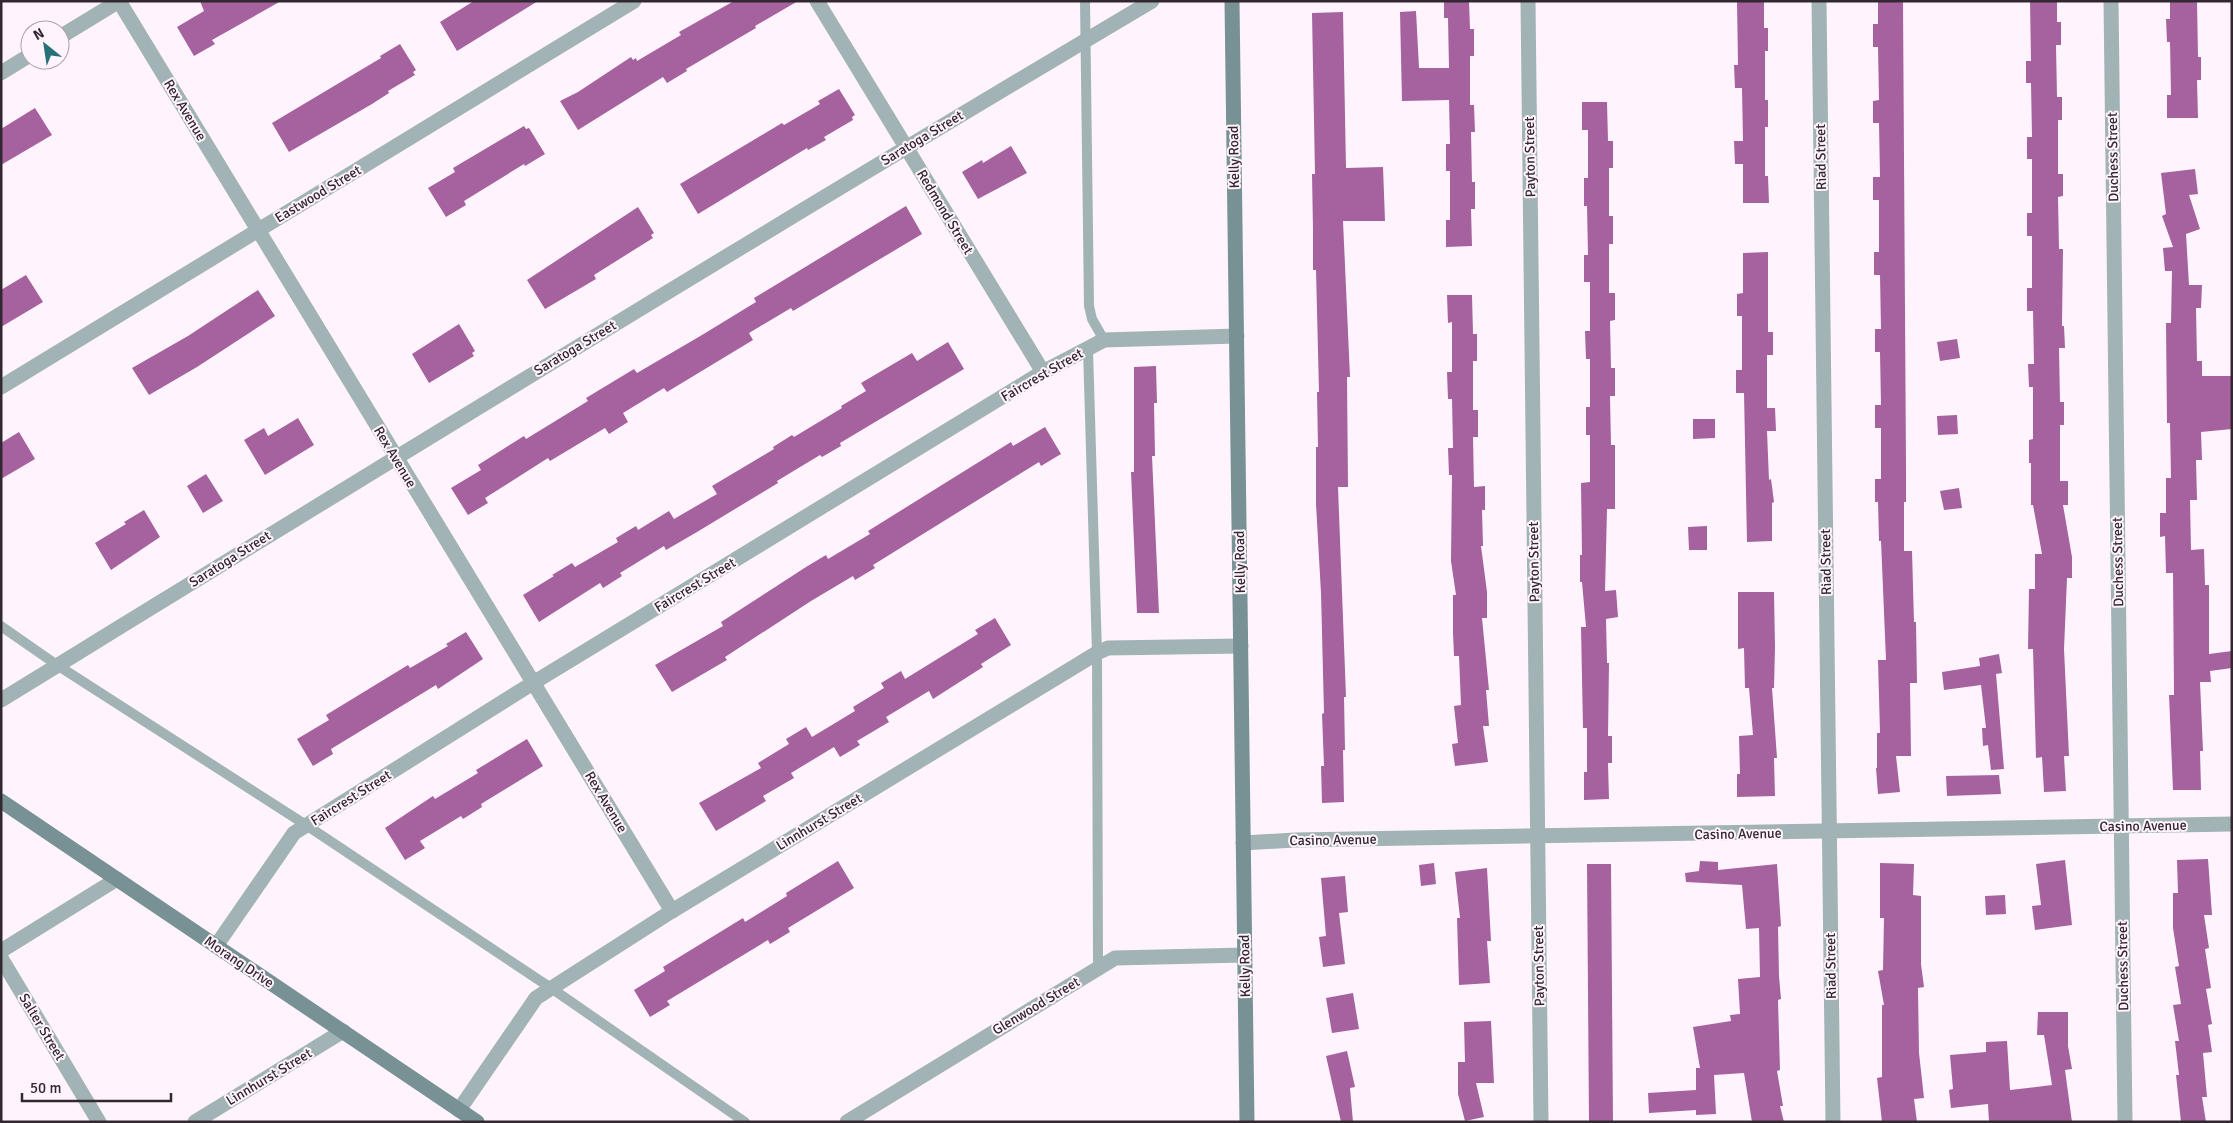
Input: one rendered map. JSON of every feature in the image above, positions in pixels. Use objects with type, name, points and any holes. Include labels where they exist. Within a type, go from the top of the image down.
[{"type":"street","name":"Rex Avenue","points":[[119,1],[672,911]]},
{"type":"street","points":[[70,31],[119,1]]},
{"type":"street","name":"Eastwood Street","points":[[1,387],[634,1]]},
{"type":"street","name":"Redmond Street","points":[[817,1],[1043,372]]},
{"type":"street","name":"Saratoga Street","points":[[1,700],[395,457],[1152,1]]},
{"type":"street","name":"Kelly Road","points":[[1232,1],[1247,1122]]},
{"type":"street","name":"Payton Street","points":[[1528,1],[1541,1122]]},
{"type":"street","name":"Riad Street","points":[[1819,1],[1833,1122]]},
{"type":"street","name":"Duchess Street","points":[[2111,1],[2125,1122]]},
{"type":"street","points":[[1,73],[20,61]]},
{"type":"street","name":"Faircrest Street","points":[[216,946],[294,833],[533,683],[1043,372],[1104,340],[1237,336]]},
{"type":"street","name":"Linnhurst Street","points":[[459,1110],[536,998],[672,911],[1097,653],[1108,648],[1241,646]]},
{"type":"street","name":"Morang Drive","points":[[1,801],[477,1122]]},
{"type":"street","name":"Casino Avenue","points":[[1244,843],[1295,840],[1538,838],[2232,824]]},
{"type":"street","points":[[1,951],[117,879]]},
{"type":"street","name":"Glenwood Street","points":[[847,1122],[1115,958],[1245,955]]},
{"type":"street","name":"Salter Street","points":[[1,958],[99,1122]]},
{"type":"street","name":"Linnhurst Street","points":[[195,1122],[343,1031]]},
{"type":"lane","points":[[1086,1],[1089,306],[1092,319],[1104,340]]},
{"type":"lane","points":[[1088,349],[1097,653],[1098,969]]},
{"type":"lane","points":[[1,626],[57,665],[306,826],[551,988],[746,1122]]},
{"type":"building","points":[[200,1],[281,1],[212,40],[215,44],[194,56],[177,27],[204,11]]},
{"type":"building","points":[[474,1],[538,1],[457,51],[440,22]]},
{"type":"building","points":[[734,1],[798,1],[686,69],[687,71],[667,83],[663,77],[578,130],[560,101],[578,92],[631,57],[633,60],[636,58],[637,61],[681,35],[679,32]]},
{"type":"building","points":[[1444,1],[1469,1],[1470,29],[1474,29],[1474,56],[1470,56],[1470,105],[1474,105],[1475,132],[1471,132],[1472,182],[1475,182],[1475,209],[1471,209],[1472,246],[1446,247],[1446,220],[1450,220],[1450,171],[1446,171],[1446,144],[1450,144],[1449,100],[1402,101],[1400,12],[1416,11],[1419,68],[1449,68],[1448,18],[1444,18]]},
{"type":"building","points":[[1737,1],[1764,1],[1764,28],[1768,28],[1768,51],[1765,51],[1765,100],[1768,100],[1768,127],[1765,127],[1765,176],[1768,176],[1769,203],[1743,203],[1743,164],[1735,164],[1734,141],[1743,141],[1742,88],[1735,88],[1734,65],[1738,65]]},
{"type":"building","points":[[1878,1],[1903,1],[1906,466],[1904,551],[1912,551],[1917,683],[1910,683],[1911,756],[1896,756],[1900,792],[1878,794],[1876,768],[1877,733],[1880,733],[1878,660],[1886,660],[1881,541],[1879,541],[1878,502],[1875,502],[1875,479],[1881,479],[1881,428],[1875,428],[1875,405],[1881,405],[1880,352],[1875,352],[1875,329],[1881,329],[1880,275],[1874,275],[1874,252],[1879,252],[1879,200],[1873,200],[1873,177],[1880,177],[1879,123],[1873,123],[1873,101],[1879,100],[1878,47],[1873,47],[1873,24],[1878,24]]},
{"type":"building","points":[[2030,1],[2057,1],[2057,22],[2061,22],[2061,45],[2056,45],[2057,97],[2062,97],[2062,120],[2058,120],[2058,174],[2063,174],[2063,196],[2058,197],[2059,249],[2063,249],[2062,326],[2064,326],[2065,348],[2059,348],[2060,402],[2064,402],[2064,425],[2060,425],[2060,481],[2068,481],[2068,505],[2063,505],[2072,557],[2072,578],[2067,578],[2064,649],[2069,756],[2064,756],[2066,791],[2044,792],[2042,757],[2036,758],[2033,649],[2028,649],[2029,589],[2035,589],[2035,554],[2042,554],[2033,505],[2031,505],[2031,463],[2029,463],[2029,440],[2033,439],[2033,387],[2029,387],[2028,364],[2034,364],[2033,311],[2027,311],[2027,288],[2032,288],[2032,236],[2027,236],[2027,213],[2032,213],[2032,159],[2027,159],[2027,137],[2032,137],[2031,83],[2026,83],[2026,61],[2031,61]]},
{"type":"building","points":[[2170,1],[2197,1],[2198,57],[2201,57],[2201,80],[2197,80],[2198,118],[2167,118],[2167,95],[2171,95],[2170,42],[2167,42],[2166,19],[2170,19]]},
{"type":"building","points":[[1343,12],[1346,168],[1383,167],[1385,221],[1343,221],[1350,377],[1347,377],[1348,487],[1338,487],[1346,697],[1344,697],[1344,802],[1322,803],[1321,766],[1324,766],[1322,714],[1324,713],[1321,593],[1316,504],[1317,392],[1319,392],[1316,270],[1313,270],[1312,174],[1315,174],[1312,13]]},
{"type":"building","points":[[400,44],[416,70],[413,72],[415,75],[388,91],[389,93],[372,104],[289,152],[272,123],[381,58],[380,56]]},
{"type":"building","points":[[839,89],[855,115],[852,117],[853,120],[824,137],[826,140],[808,150],[807,148],[698,214],[680,184],[782,123],[784,125],[820,104],[818,101]]},
{"type":"building","points":[[1582,102],[1607,102],[1608,141],[1613,141],[1613,168],[1609,168],[1609,216],[1613,216],[1613,244],[1609,244],[1609,293],[1615,293],[1615,320],[1610,321],[1611,368],[1615,368],[1615,396],[1610,396],[1611,445],[1615,445],[1615,509],[1607,509],[1605,591],[1616,590],[1618,617],[1606,619],[1607,663],[1609,663],[1608,736],[1612,736],[1612,763],[1608,763],[1609,799],[1584,800],[1584,772],[1587,772],[1587,728],[1583,728],[1581,627],[1586,627],[1582,582],[1580,582],[1580,555],[1582,555],[1581,483],[1590,482],[1590,435],[1586,435],[1586,407],[1590,407],[1590,359],[1586,359],[1585,331],[1590,331],[1590,282],[1584,282],[1584,255],[1588,255],[1587,206],[1584,206],[1584,178],[1588,178],[1588,130],[1582,130]]},
{"type":"building","points":[[35,108],[52,135],[1,165],[1,129]]},
{"type":"building","points":[[524,126],[526,129],[529,128],[545,154],[525,166],[524,164],[464,201],[466,205],[446,217],[428,188],[455,172],[453,168]]},
{"type":"building","points":[[1011,146],[1027,173],[978,199],[962,172],[982,160],[983,163]]},
{"type":"building","points":[[2195,169],[2198,194],[2189,195],[2200,229],[2186,234],[2189,285],[2202,285],[2201,308],[2196,308],[2197,361],[2202,361],[2202,376],[2232,376],[2232,429],[2201,432],[2202,460],[2196,460],[2197,500],[2190,500],[2191,550],[2204,549],[2205,585],[2209,585],[2209,654],[2232,651],[2232,668],[2210,671],[2211,682],[2200,682],[2203,751],[2200,751],[2201,790],[2173,790],[2169,695],[2174,695],[2173,573],[2166,573],[2165,536],[2160,537],[2160,513],[2166,513],[2166,478],[2171,478],[2170,423],[2167,423],[2166,323],[2171,323],[2172,271],[2165,271],[2163,248],[2173,247],[2162,216],[2166,214],[2161,173]]},
{"type":"building","points":[[906,206],[922,234],[793,311],[791,308],[749,333],[753,340],[667,392],[664,388],[623,413],[628,422],[609,434],[605,428],[550,461],[548,458],[485,498],[488,503],[468,515],[451,488],[481,470],[478,465],[524,436],[526,439],[588,401],[586,398],[634,369],[637,373],[702,335],[756,302],[754,298]]},
{"type":"building","points":[[638,207],[654,233],[651,235],[653,238],[594,275],[596,279],[545,309],[527,280]]},
{"type":"building","points":[[1768,252],[1768,332],[1773,332],[1773,355],[1767,355],[1767,408],[1775,408],[1776,431],[1767,431],[1769,480],[1771,479],[1774,502],[1772,503],[1772,541],[1747,542],[1744,393],[1736,393],[1736,370],[1742,370],[1742,316],[1737,316],[1737,294],[1743,293],[1743,253]]},
{"type":"building","points":[[26,275],[43,302],[1,327],[1,290]]},
{"type":"building","points":[[258,290],[275,316],[197,367],[149,395],[132,368],[188,336]]},
{"type":"building","points":[[1447,295],[1472,295],[1473,334],[1477,334],[1477,361],[1473,361],[1473,410],[1478,410],[1478,437],[1473,437],[1474,487],[1485,486],[1485,510],[1482,510],[1483,546],[1481,546],[1487,592],[1487,618],[1482,618],[1489,690],[1486,690],[1489,726],[1483,726],[1488,762],[1455,766],[1452,744],[1458,743],[1454,706],[1461,705],[1459,656],[1454,656],[1453,633],[1453,595],[1456,595],[1451,561],[1452,475],[1449,475],[1448,448],[1453,448],[1452,399],[1448,399],[1447,372],[1452,372],[1452,322],[1448,323]]},
{"type":"building","points":[[459,324],[475,351],[472,353],[474,356],[429,383],[412,354]]},
{"type":"building","points":[[1957,339],[1960,358],[1940,361],[1937,342]]},
{"type":"building","points":[[948,342],[964,369],[840,443],[841,446],[822,457],[820,455],[777,481],[778,483],[697,532],[666,550],[664,546],[620,573],[622,576],[603,588],[600,583],[539,622],[523,595],[554,576],[552,575],[572,563],[575,567],[618,542],[616,538],[636,526],[638,530],[669,511],[674,519],[717,494],[712,486],[774,449],[773,447],[792,435],[794,437],[842,408],[841,406],[866,391],[861,383],[912,353],[917,361]]},
{"type":"building","points":[[1156,366],[1157,403],[1154,403],[1155,456],[1152,456],[1159,613],[1137,613],[1131,472],[1134,472],[1134,367]]},
{"type":"building","points":[[1957,415],[1958,434],[1938,435],[1937,416]]},
{"type":"building","points":[[298,418],[314,445],[265,475],[244,440],[264,428],[268,436]]},
{"type":"building","points":[[1693,419],[1715,419],[1715,438],[1693,439]]},
{"type":"building","points":[[1045,427],[1061,454],[1041,466],[1039,462],[873,565],[875,568],[855,580],[853,576],[811,601],[725,657],[727,660],[672,692],[655,665],[723,626],[721,622],[806,567],[826,555],[828,559],[870,534],[868,531],[1011,442],[1013,446]]},
{"type":"building","points":[[19,432],[35,459],[1,479],[1,443]]},
{"type":"building","points":[[206,474],[223,501],[203,513],[187,486]]},
{"type":"building","points":[[1959,488],[1962,508],[1944,510],[1940,491]]},
{"type":"building","points":[[144,510],[160,537],[111,570],[95,543],[126,524],[124,522]]},
{"type":"building","points":[[1707,526],[1707,550],[1689,550],[1688,527]]},
{"type":"building","points":[[1738,592],[1774,592],[1775,647],[1774,688],[1772,688],[1777,758],[1774,758],[1775,796],[1737,797],[1737,774],[1740,774],[1739,736],[1753,735],[1749,688],[1745,688],[1744,648],[1738,649]]},
{"type":"building","points":[[995,618],[1011,645],[981,664],[983,667],[933,699],[929,691],[886,717],[889,722],[857,741],[860,745],[840,757],[834,747],[791,773],[794,778],[763,796],[766,801],[716,831],[699,803],[761,768],[758,763],[789,744],[786,739],[806,727],[812,737],[855,711],[853,707],[884,688],[881,683],[901,671],[905,679],[978,634],[975,630]]},
{"type":"building","points":[[466,632],[483,659],[438,689],[436,685],[331,749],[333,754],[313,766],[297,739],[329,720],[326,715],[408,665],[410,668],[448,646],[446,644]]},
{"type":"building","points":[[1999,654],[2002,673],[1996,674],[2004,769],[1991,770],[1988,745],[1983,746],[1982,728],[1986,728],[1981,685],[1944,690],[1942,672],[1980,666],[1979,658]]},
{"type":"building","points":[[527,739],[543,766],[481,804],[482,807],[463,819],[461,816],[420,841],[425,848],[405,860],[385,828],[433,796],[435,799],[478,773],[476,770]]},
{"type":"building","points":[[1999,775],[2001,794],[1947,796],[1946,776]]},
{"type":"building","points":[[2208,859],[2212,915],[2204,915],[2209,948],[2205,949],[2211,988],[2206,989],[2212,1024],[2208,1025],[2212,1052],[2203,1053],[2207,1097],[2202,1097],[2206,1122],[2181,1122],[2176,1075],[2179,1075],[2175,1041],[2179,1041],[2173,1005],[2181,1004],[2175,967],[2179,966],[2173,928],[2173,893],[2178,893],[2177,860]]},
{"type":"building","points":[[2065,860],[2072,925],[2035,930],[2032,906],[2041,905],[2036,864]]},
{"type":"building","points":[[838,861],[854,888],[788,928],[790,932],[770,944],[768,940],[667,1001],[670,1005],[650,1017],[634,990],[665,971],[663,967],[743,918],[745,922],[787,896],[786,893]]},
{"type":"building","points":[[1700,861],[1718,862],[1718,870],[1777,864],[1781,926],[1778,927],[1781,999],[1778,1000],[1780,1070],[1777,1071],[1783,1106],[1780,1106],[1784,1122],[1752,1122],[1744,1073],[1714,1075],[1716,1114],[1696,1115],[1696,1110],[1649,1113],[1648,1093],[1696,1090],[1696,1068],[1700,1068],[1693,1027],[1731,1021],[1730,1015],[1740,1014],[1738,979],[1760,977],[1759,928],[1746,929],[1742,885],[1686,882],[1685,873],[1699,871]]},
{"type":"building","points":[[1434,863],[1436,884],[1421,886],[1419,865]]},
{"type":"building","points":[[1880,863],[1914,864],[1913,895],[1921,896],[1921,964],[1924,987],[1918,988],[1919,1053],[1924,1098],[1914,1099],[1917,1122],[1882,1122],[1877,1078],[1882,1077],[1882,1005],[1884,1005],[1878,971],[1883,970],[1884,918],[1880,918]]},
{"type":"building","points":[[1587,864],[1611,864],[1613,1122],[1589,1122]]},
{"type":"building","points":[[1487,868],[1491,941],[1487,941],[1490,983],[1459,985],[1457,918],[1460,918],[1455,872]]},
{"type":"building","points":[[1345,876],[1348,912],[1339,913],[1345,964],[1323,967],[1319,937],[1326,936],[1321,878]]},
{"type":"building","points":[[2005,895],[2006,914],[1986,915],[1985,896]]},
{"type":"building","points":[[1353,993],[1359,1029],[1332,1033],[1326,998]]},
{"type":"building","points":[[2038,1012],[2068,1012],[2068,1046],[2072,1069],[2065,1070],[2072,1122],[1989,1122],[1988,1104],[1951,1108],[1949,1090],[1953,1089],[1950,1055],[1986,1052],[1986,1042],[2007,1041],[2010,1090],[2052,1085],[2044,1035],[2037,1035]]},
{"type":"building","points":[[1491,1021],[1494,1083],[1476,1083],[1484,1117],[1465,1121],[1458,1094],[1458,1062],[1465,1062],[1464,1022]]},
{"type":"building","points":[[1347,1051],[1355,1087],[1350,1088],[1353,1122],[1341,1122],[1326,1056]]}]
